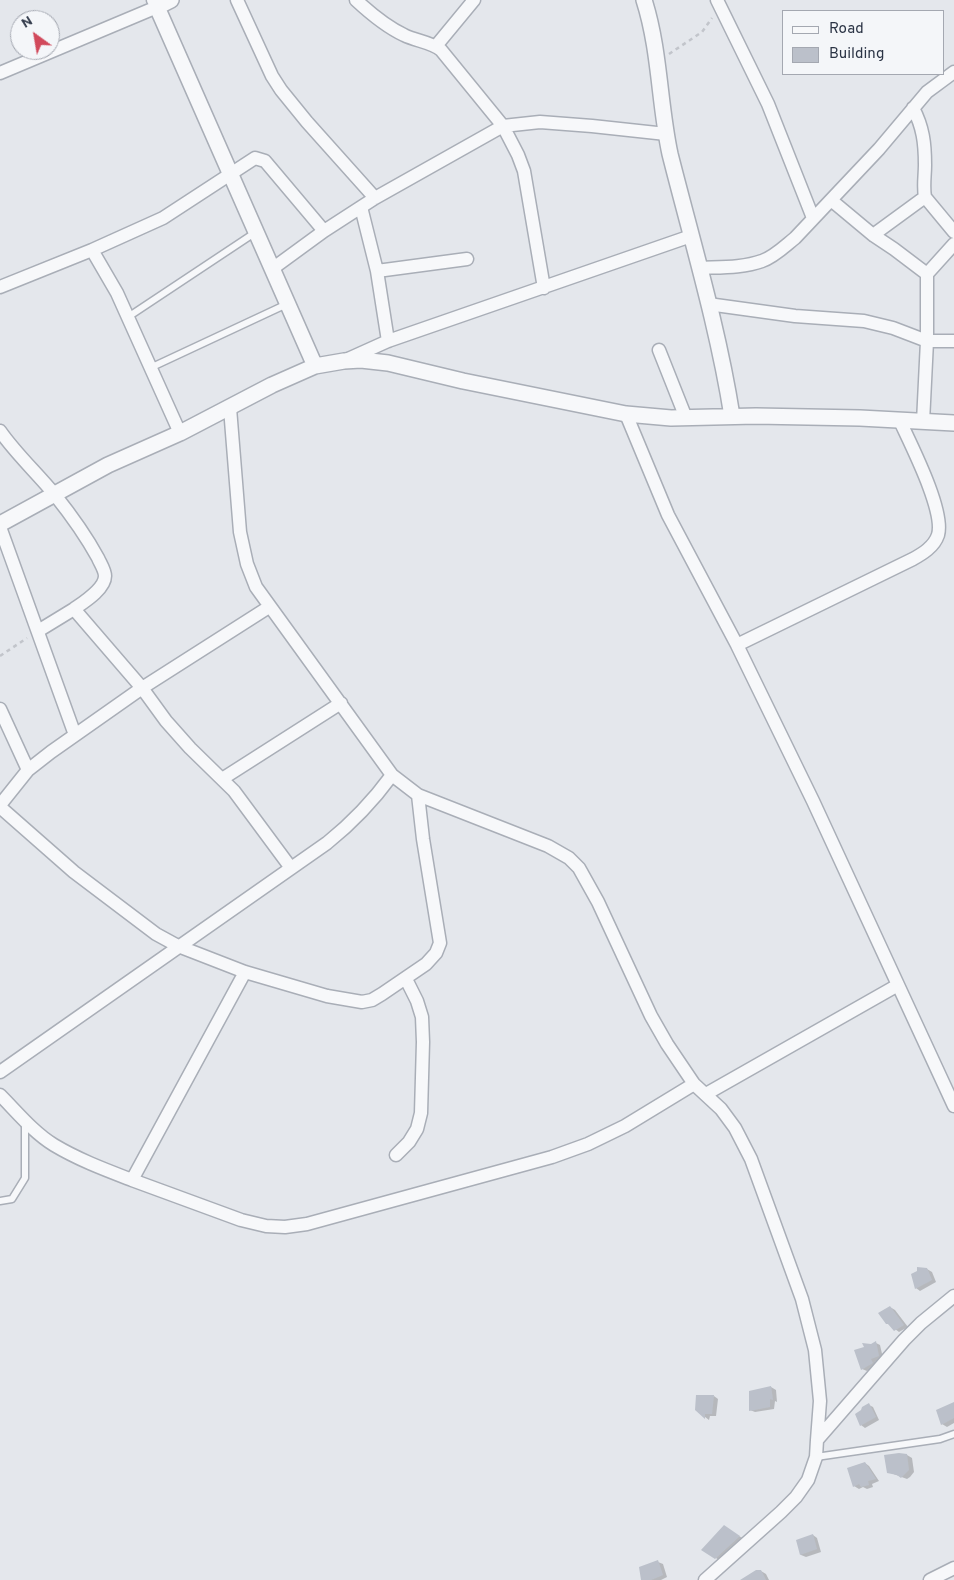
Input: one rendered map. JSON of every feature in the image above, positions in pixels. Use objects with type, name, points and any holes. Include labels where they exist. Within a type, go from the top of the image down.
[{"type":"street","points":[[237,0],[272,76],[281,90],[375,198]]},
{"type":"street","points":[[356,0],[404,35],[436,46],[447,56],[503,126],[516,149],[524,170],[544,288]]},
{"type":"street","points":[[436,46],[474,0]]},
{"type":"street","points":[[644,0],[657,62],[666,134],[728,389],[732,416]]},
{"type":"street","points":[[0,73],[160,2],[230,174],[315,366]]},
{"type":"street","points":[[718,3],[768,104],[813,218]]},
{"type":"street","points":[[699,268],[744,265],[763,261],[795,238],[880,149],[933,86],[954,72]]},
{"type":"street","points":[[913,108],[923,130],[925,164],[923,189],[925,197],[954,232]]},
{"type":"street","points":[[272,269],[324,231],[375,198],[503,126],[540,122],[666,134]]},
{"type":"street","points":[[0,287],[92,250],[163,218],[255,158],[265,161],[324,231]]},
{"type":"street","points":[[873,235],[925,197]]},
{"type":"street","points":[[831,200],[873,235],[927,274]]},
{"type":"street","points":[[361,207],[377,271],[388,341]]},
{"type":"street","points":[[344,361],[388,341],[691,236]]},
{"type":"street","points":[[923,422],[927,341],[927,274],[954,244]]},
{"type":"street","points":[[92,250],[117,293],[180,433]]},
{"type":"street","points":[[377,271],[467,259]]},
{"type":"street","points":[[708,304],[795,316],[864,321],[893,328],[927,341],[954,341]]},
{"type":"street","points":[[659,350],[686,418]]},
{"type":"street","points":[[75,735],[0,526],[108,465],[180,433],[315,366],[361,360],[388,363],[463,381],[626,414],[686,418],[732,416],[860,418],[954,423]]},
{"type":"street","points":[[230,408],[240,532],[247,564],[256,587],[269,607],[392,775],[418,795],[548,846],[568,858],[579,868],[598,902],[651,1016],[667,1044],[694,1084],[721,1109],[735,1128],[750,1159],[802,1299],[815,1350],[820,1401],[816,1457],[808,1480],[796,1497],[705,1580]]},
{"type":"street","points":[[626,414],[668,515],[737,645],[813,801],[954,1106]]},
{"type":"street","points":[[737,645],[913,559],[925,552],[934,543],[938,536],[939,526],[936,507],[900,421]]},
{"type":"street","points":[[0,431],[10,446],[54,494],[92,547],[105,576],[93,596],[38,630]]},
{"type":"street","points":[[269,607],[142,688],[75,735],[28,770],[0,806],[74,872],[156,934],[178,946],[245,972],[327,996],[362,1002],[372,1000],[426,964],[436,953],[440,943],[423,839],[418,795]]},
{"type":"street","points":[[74,609],[142,688],[166,721],[248,808],[291,868]]},
{"type":"street","points":[[222,779],[341,703]]},
{"type":"street","points":[[0,709],[28,770]]},
{"type":"street","points":[[0,1072],[346,828],[392,775]]},
{"type":"street","points":[[132,1180],[245,972]]},
{"type":"street","points":[[396,1155],[410,1142],[417,1128],[421,1113],[422,1017],[417,1001],[406,979]]},
{"type":"street","points":[[706,1094],[898,985]]},
{"type":"street","points":[[0,1095],[25,1121],[53,1144],[84,1160],[132,1180],[241,1220],[285,1228],[307,1224],[552,1157],[588,1144],[625,1126],[694,1084]]},
{"type":"street","points":[[817,1440],[904,1340],[921,1323],[954,1296]]},
{"type":"street","points":[[930,1580],[954,1568]]},
{"type":"lane","points":[[127,317],[256,232]]},
{"type":"lane","points":[[150,368],[288,304]]},
{"type":"lane","points":[[0,1201],[12,1199],[25,1178],[25,1121]]},
{"type":"lane","points":[[816,1457],[940,1439],[954,1434]]},
{"type":"path","points":[[657,62],[702,32],[718,3]]},
{"type":"path","points":[[0,656],[38,630]]},
{"type":"building","points":[[917,1267],[927,1268],[932,1280],[915,1289],[911,1274],[917,1271]]},
{"type":"building","points":[[890,1306],[904,1325],[894,1331],[878,1313]]},
{"type":"building","points":[[876,1341],[879,1356],[871,1359],[873,1363],[861,1370],[854,1350],[864,1347],[862,1343],[871,1344]]},
{"type":"building","points":[[771,1386],[773,1400],[770,1399],[770,1407],[749,1411],[749,1391]]},
{"type":"building","points":[[696,1395],[714,1395],[712,1414],[705,1414],[705,1419],[695,1410]]},
{"type":"building","points":[[954,1402],[954,1418],[941,1425],[936,1410]]},
{"type":"building","points":[[869,1403],[876,1417],[860,1426],[855,1414]]},
{"type":"building","points":[[907,1454],[909,1470],[901,1478],[887,1473],[884,1455]]},
{"type":"building","points":[[865,1462],[876,1479],[868,1481],[869,1485],[861,1487],[859,1484],[853,1487],[847,1468]]},
{"type":"building","points":[[724,1525],[740,1536],[715,1559],[701,1550]]},
{"type":"building","points":[[813,1534],[817,1549],[800,1555],[796,1540]]},
{"type":"building","points":[[658,1560],[663,1575],[651,1580],[641,1580],[639,1567]]},
{"type":"building","points":[[756,1570],[761,1570],[766,1580],[740,1580]]}]
